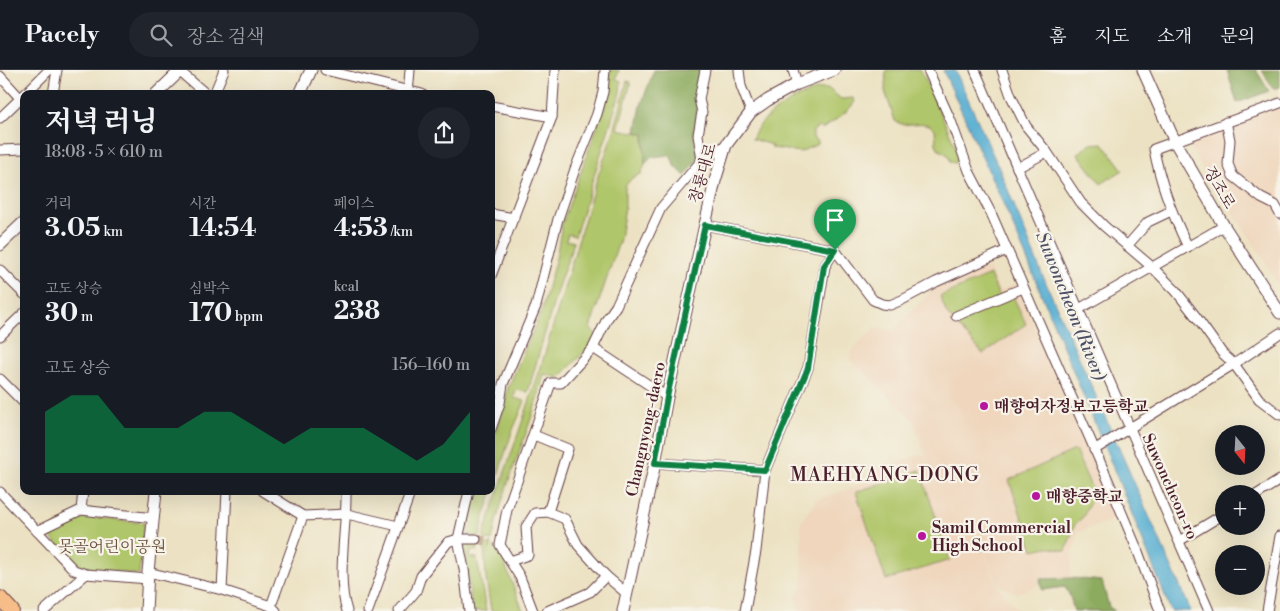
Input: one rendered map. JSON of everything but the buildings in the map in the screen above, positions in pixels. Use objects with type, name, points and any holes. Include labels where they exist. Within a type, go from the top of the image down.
[{"type":"main road","points":[[0,598],[12,611]]},
{"type":"street","points":[[29,90],[49,70]]},
{"type":"street","points":[[54,90],[57,70]]},
{"type":"street","points":[[160,90],[179,70],[202,90]]},
{"type":"street","points":[[216,90],[224,70]]},
{"type":"street","points":[[302,90],[311,70]]},
{"type":"street","points":[[325,70],[400,90]]},
{"type":"street","points":[[408,90],[410,70]]},
{"type":"street","points":[[495,266],[552,117],[555,70]]},
{"type":"street","points":[[495,417],[503,384],[536,306],[558,219],[597,114],[603,92],[605,70]]},
{"type":"street","points":[[702,160],[698,135],[702,112],[699,99],[705,70]]},
{"type":"street","points":[[739,70],[741,86],[751,112]]},
{"type":"street","points":[[793,70],[797,84]]},
{"type":"street","name":"창룡대로","points":[[705,225],[726,145],[751,112],[797,84],[834,70]]},
{"type":"street","points":[[928,70],[969,171],[1008,250],[1095,449],[1137,549],[1160,611]]},
{"type":"street","name":"Suwoncheon-ro","points":[[975,70],[1079,310],[1126,430],[1179,540],[1209,611]]},
{"type":"street","points":[[1002,70],[1011,96],[1026,126],[1047,152],[1081,203],[1176,291],[1198,318],[1222,354],[1234,364],[1258,399],[1280,415]]},
{"type":"street","name":"정조로","points":[[1142,70],[1175,142],[1224,226],[1280,313]]},
{"type":"street","points":[[0,76],[20,93]]},
{"type":"street","points":[[0,117],[20,99]]},
{"type":"street","points":[[1188,247],[1171,211],[1154,149],[1280,103]]},
{"type":"street","points":[[495,107],[552,117]]},
{"type":"street","points":[[1226,122],[1230,140],[1228,164],[1233,176],[1261,198],[1274,205],[1280,214]]},
{"type":"street","points":[[533,611],[520,577],[500,544],[507,510],[551,383],[561,383],[593,348],[607,319],[616,306],[661,208],[702,160],[726,145]]},
{"type":"street","points":[[0,150],[20,148]]},
{"type":"street","points":[[1017,168],[1047,152]]},
{"type":"street","points":[[1127,246],[1148,222],[1171,211]]},
{"type":"street","points":[[495,215],[514,218]]},
{"type":"street","points":[[705,225],[835,250],[873,300],[890,305],[1008,250]]},
{"type":"street","name":"Changnyong-daero","points":[[623,611],[705,225]]},
{"type":"street","points":[[0,245],[20,226]]},
{"type":"street","points":[[1079,310],[1224,226]]},
{"type":"street","points":[[745,611],[756,551],[765,470],[808,368],[824,266],[835,250]]},
{"type":"street","points":[[0,270],[20,290]]},
{"type":"street","points":[[956,316],[1023,288]]},
{"type":"street","points":[[0,336],[20,317]]},
{"type":"street","points":[[1095,449],[1234,364],[1280,333]]},
{"type":"street","points":[[593,348],[667,397]]},
{"type":"street","points":[[0,379],[20,399]]},
{"type":"street","points":[[534,435],[568,449],[548,512]]},
{"type":"street","points":[[655,463],[765,470]]},
{"type":"street","points":[[1265,489],[1280,480]]},
{"type":"street","points":[[0,492],[74,570],[86,574],[148,575],[222,590],[273,609],[304,516]]},
{"type":"street","points":[[81,510],[83,495]]},
{"type":"street","points":[[146,611],[156,495]]},
{"type":"street","points":[[222,590],[227,495]]},
{"type":"street","points":[[270,495],[304,516],[347,514],[398,526]]},
{"type":"street","points":[[346,495],[347,514],[342,597],[347,611]]},
{"type":"street","points":[[368,611],[410,495]]},
{"type":"street","points":[[468,495],[458,539],[469,611]]},
{"type":"street","points":[[37,531],[81,510],[154,518]]},
{"type":"street","points":[[510,561],[528,555],[526,528],[535,513],[548,512],[565,518],[578,545],[606,576],[626,593]]},
{"type":"street","points":[[1179,540],[1215,519]]},
{"type":"street","points":[[1267,611],[1280,536]]},
{"type":"street","points":[[399,611],[416,591],[421,576],[448,542],[458,539],[476,539]]},
{"type":"street","points":[[490,542],[500,544]]},
{"type":"street","points":[[44,611],[86,574]]},
{"type":"street","points":[[547,611],[590,592],[606,576]]},
{"type":"shaded area","points":[[1280,106],[1280,287],[1252,240],[1208,178],[1188,143],[1193,139]]},
{"type":"shaded area","points":[[989,268],[1000,291],[1015,284],[1118,518],[1078,532],[1072,555],[1070,577],[1038,577],[1039,586],[1016,593],[998,585],[971,516],[997,586],[1019,611],[799,611],[795,596],[803,587],[801,522],[816,500],[850,489],[867,480],[881,467],[924,454],[929,466],[913,420],[850,359],[851,352],[874,328],[893,331],[933,289]]},
{"type":"green space","points":[[610,70],[619,70],[616,79],[621,81],[620,93],[575,236],[568,234],[566,240],[574,242],[559,284],[528,392],[516,390],[514,398],[525,401],[512,432],[495,484],[495,433],[508,388],[541,312],[556,258],[562,224],[605,105]]},
{"type":"green space","points":[[654,70],[699,70],[698,109],[694,131],[698,159],[685,176],[675,166],[670,155],[652,157],[645,164],[644,134],[636,132],[641,105]]},
{"type":"green space","points":[[886,70],[921,70],[959,154],[958,161],[951,162],[947,154],[939,150],[936,144],[935,129],[925,124],[905,124],[895,121],[885,91]]},
{"type":"green space","points":[[1227,70],[1256,70],[1269,91],[1237,103]]},
{"type":"green space","points":[[1262,70],[1280,70],[1280,87],[1273,89]]},
{"type":"green space","points":[[627,81],[631,82],[618,129],[644,134],[645,164],[641,174],[632,178],[625,186],[625,207],[620,239],[590,328],[597,335],[588,348],[559,378],[544,374],[532,416],[503,498],[492,541],[484,539],[484,533],[540,370],[594,187],[615,128]]},
{"type":"green space","points":[[819,89],[829,89],[841,99],[853,98],[855,101],[836,120],[822,129],[818,127],[813,131],[813,138],[818,141],[818,144],[800,152],[772,148],[771,145],[752,139],[756,130],[771,114],[800,96]]},
{"type":"green space","points":[[1103,143],[1123,170],[1101,184],[1078,154],[1089,144]]},
{"type":"green space","points":[[990,275],[999,296],[1010,290],[1026,324],[983,354],[947,314],[940,296]]},
{"type":"green space","points":[[1075,450],[1094,494],[1083,517],[1075,524],[1066,551],[1047,547],[1033,550],[1009,480]]},
{"type":"green space","points":[[920,470],[950,560],[886,580],[856,492]]},
{"type":"green space","points":[[474,495],[491,495],[480,537],[469,536],[467,519]]},
{"type":"green space","name":"못골어린이공원","points":[[86,517],[144,523],[139,575],[80,566],[46,533],[58,523]]},
{"type":"green space","points":[[468,540],[479,542],[477,551],[471,550],[470,557],[477,558],[486,611],[472,611],[464,547]]},
{"type":"green space","points":[[484,544],[492,545],[500,552],[523,611],[491,611],[486,579]]},
{"type":"green space","points":[[1072,578],[1102,581],[1109,607],[1115,611],[1074,611],[1070,596],[1065,587],[1042,590],[1040,579]]},
{"type":"water","points":[[943,70],[955,70],[999,168],[1042,274],[1191,611],[1171,611],[1011,221]]},
{"type":"tunnel","points":[[476,539],[490,542]]},
{"type":"place","name":"매향여자정보고등학교","points":[[984,406]]},
{"type":"place","name":"매향중학교","points":[[1036,496]]},
{"type":"place","name":"Samil Commercial High School","points":[[922,536]]},
{"type":"district","name":"MAEHYANG-DONG","points":[[885,474]]},
{"type":"route","points":[[705,225],[835,250],[824,266],[808,368],[765,470],[655,463],[667,397],[705,225]]},
{"type":"water label","name":"Suwoncheon (River)","points":[[1071,306]]}]
